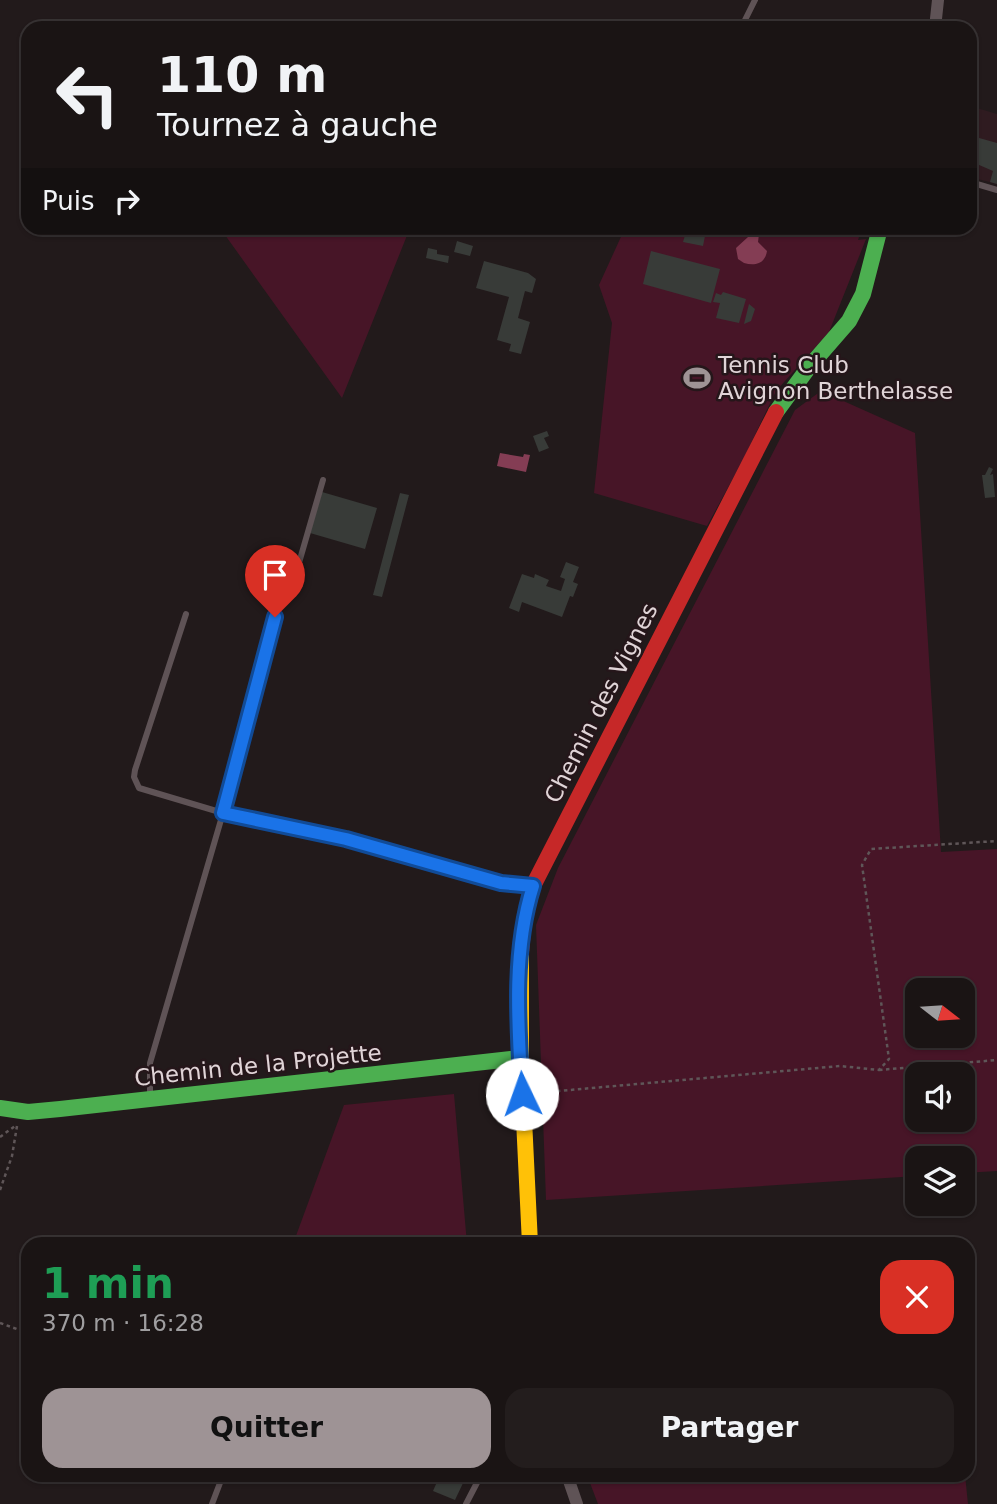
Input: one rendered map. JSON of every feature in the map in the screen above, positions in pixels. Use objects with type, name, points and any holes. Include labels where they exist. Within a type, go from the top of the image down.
[{"type":"street","points":[[935,21],[938,0]]},
{"type":"street","name":"Chemin des Vignes","points":[[530,1237],[520,1058],[521,941],[525,911],[533,886],[778,410],[809,367],[849,321],[863,294],[878,235]]},
{"type":"street","name":"Chemin de la Projette","points":[[0,1108],[29,1112],[520,1058]]},
{"type":"street","points":[[569,1482],[577,1504]]},
{"type":"lane","points":[[744,21],[755,0]]},
{"type":"lane","points":[[977,184],[997,190]]},
{"type":"lane","points":[[150,1099],[150,1063],[223,813],[282,592],[294,580],[323,480]]},
{"type":"lane","points":[[186,614],[134,777],[136,785],[143,791],[223,813],[346,839],[501,883],[533,886]]},
{"type":"lane","points":[[212,1504],[220,1482]]},
{"type":"lane","points":[[466,1504],[478,1482]]},
{"type":"path","points":[[879,1070],[889,1059],[862,866],[871,849],[997,841]]},
{"type":"path","points":[[522,1094],[840,1066],[879,1070],[997,1060]]},
{"type":"path","points":[[0,1190],[12,1156],[18,1124]]},
{"type":"path","points":[[0,1323],[21,1330]]},
{"type":"shaded area","points":[[977,108],[997,114],[997,184],[977,179]]},
{"type":"shaded area","points":[[225,235],[407,235],[342,398]]},
{"type":"shaded area","name":"Tennis Club Avignon Berthelasse","points":[[622,235],[860,235],[858,240],[866,239],[829,332],[776,391],[707,526],[594,493],[612,323],[599,285]]},
{"type":"shaded area","points":[[759,235],[758,242],[767,251],[759,263],[748,264],[738,259],[736,248],[748,237]]},
{"type":"shaded area","points":[[821,391],[915,433],[941,852],[997,849],[997,1171],[975,1172],[975,1146],[905,1146],[905,1177],[546,1200],[536,925],[558,868],[795,410]]},
{"type":"shaded area","points":[[500,453],[523,457],[524,454],[530,455],[526,472],[497,466]]},
{"type":"shaded area","points":[[454,1094],[466,1237],[296,1237],[344,1105]]},
{"type":"shaded area","points":[[590,1482],[966,1482],[968,1504],[598,1504]]},
{"type":"building","points":[[977,137],[997,143],[997,184],[990,182],[993,171],[977,164]]},
{"type":"building","points":[[685,235],[705,236],[703,246],[683,242]]},
{"type":"building","points":[[457,241],[473,246],[470,256],[454,252]]},
{"type":"building","points":[[428,248],[437,250],[437,254],[449,256],[448,263],[426,258]]},
{"type":"building","points":[[651,251],[720,269],[711,303],[643,284]]},
{"type":"building","points":[[484,261],[528,273],[536,279],[532,293],[525,291],[518,318],[530,322],[521,354],[509,351],[511,344],[497,340],[509,297],[476,288]]},
{"type":"building","points":[[723,292],[746,299],[739,323],[716,318],[720,303],[713,302],[716,293],[721,295]]},
{"type":"building","points":[[749,304],[755,309],[751,321],[744,324]]},
{"type":"building","points":[[547,431],[549,436],[544,438],[549,448],[539,452],[533,436]]},
{"type":"building","points":[[989,467],[993,469],[990,475],[993,474],[995,497],[985,498],[982,475],[985,475]]},
{"type":"building","points":[[322,492],[377,508],[365,549],[310,533]]},
{"type":"building","points":[[400,493],[409,495],[382,597],[373,595]]},
{"type":"building","points":[[566,562],[579,567],[573,582],[578,584],[562,617],[522,602],[519,612],[509,608],[522,574],[534,578],[535,574],[549,580],[546,586],[561,591],[565,579],[560,577]]},
{"type":"building","points":[[437,1482],[464,1482],[455,1500],[433,1491]]},
{"type":"traffic: fast","points":[[776,412],[809,367],[849,321],[863,294],[878,235]]},
{"type":"traffic: fast","points":[[0,1108],[28,1112],[60,1109],[520,1058]]},
{"type":"traffic: slow","points":[[521,952],[521,1057],[530,1237]]},
{"type":"traffic: jam","points":[[521,952],[524,921],[533,886],[776,412]]},
{"type":"place","name":"Tennis Club Avignon Berthelasse","points":[[697,378]]},
{"type":"route","points":[[275,617],[223,813],[346,839],[501,883],[533,886],[525,911],[521,941],[519,992],[522,1094]]}]
